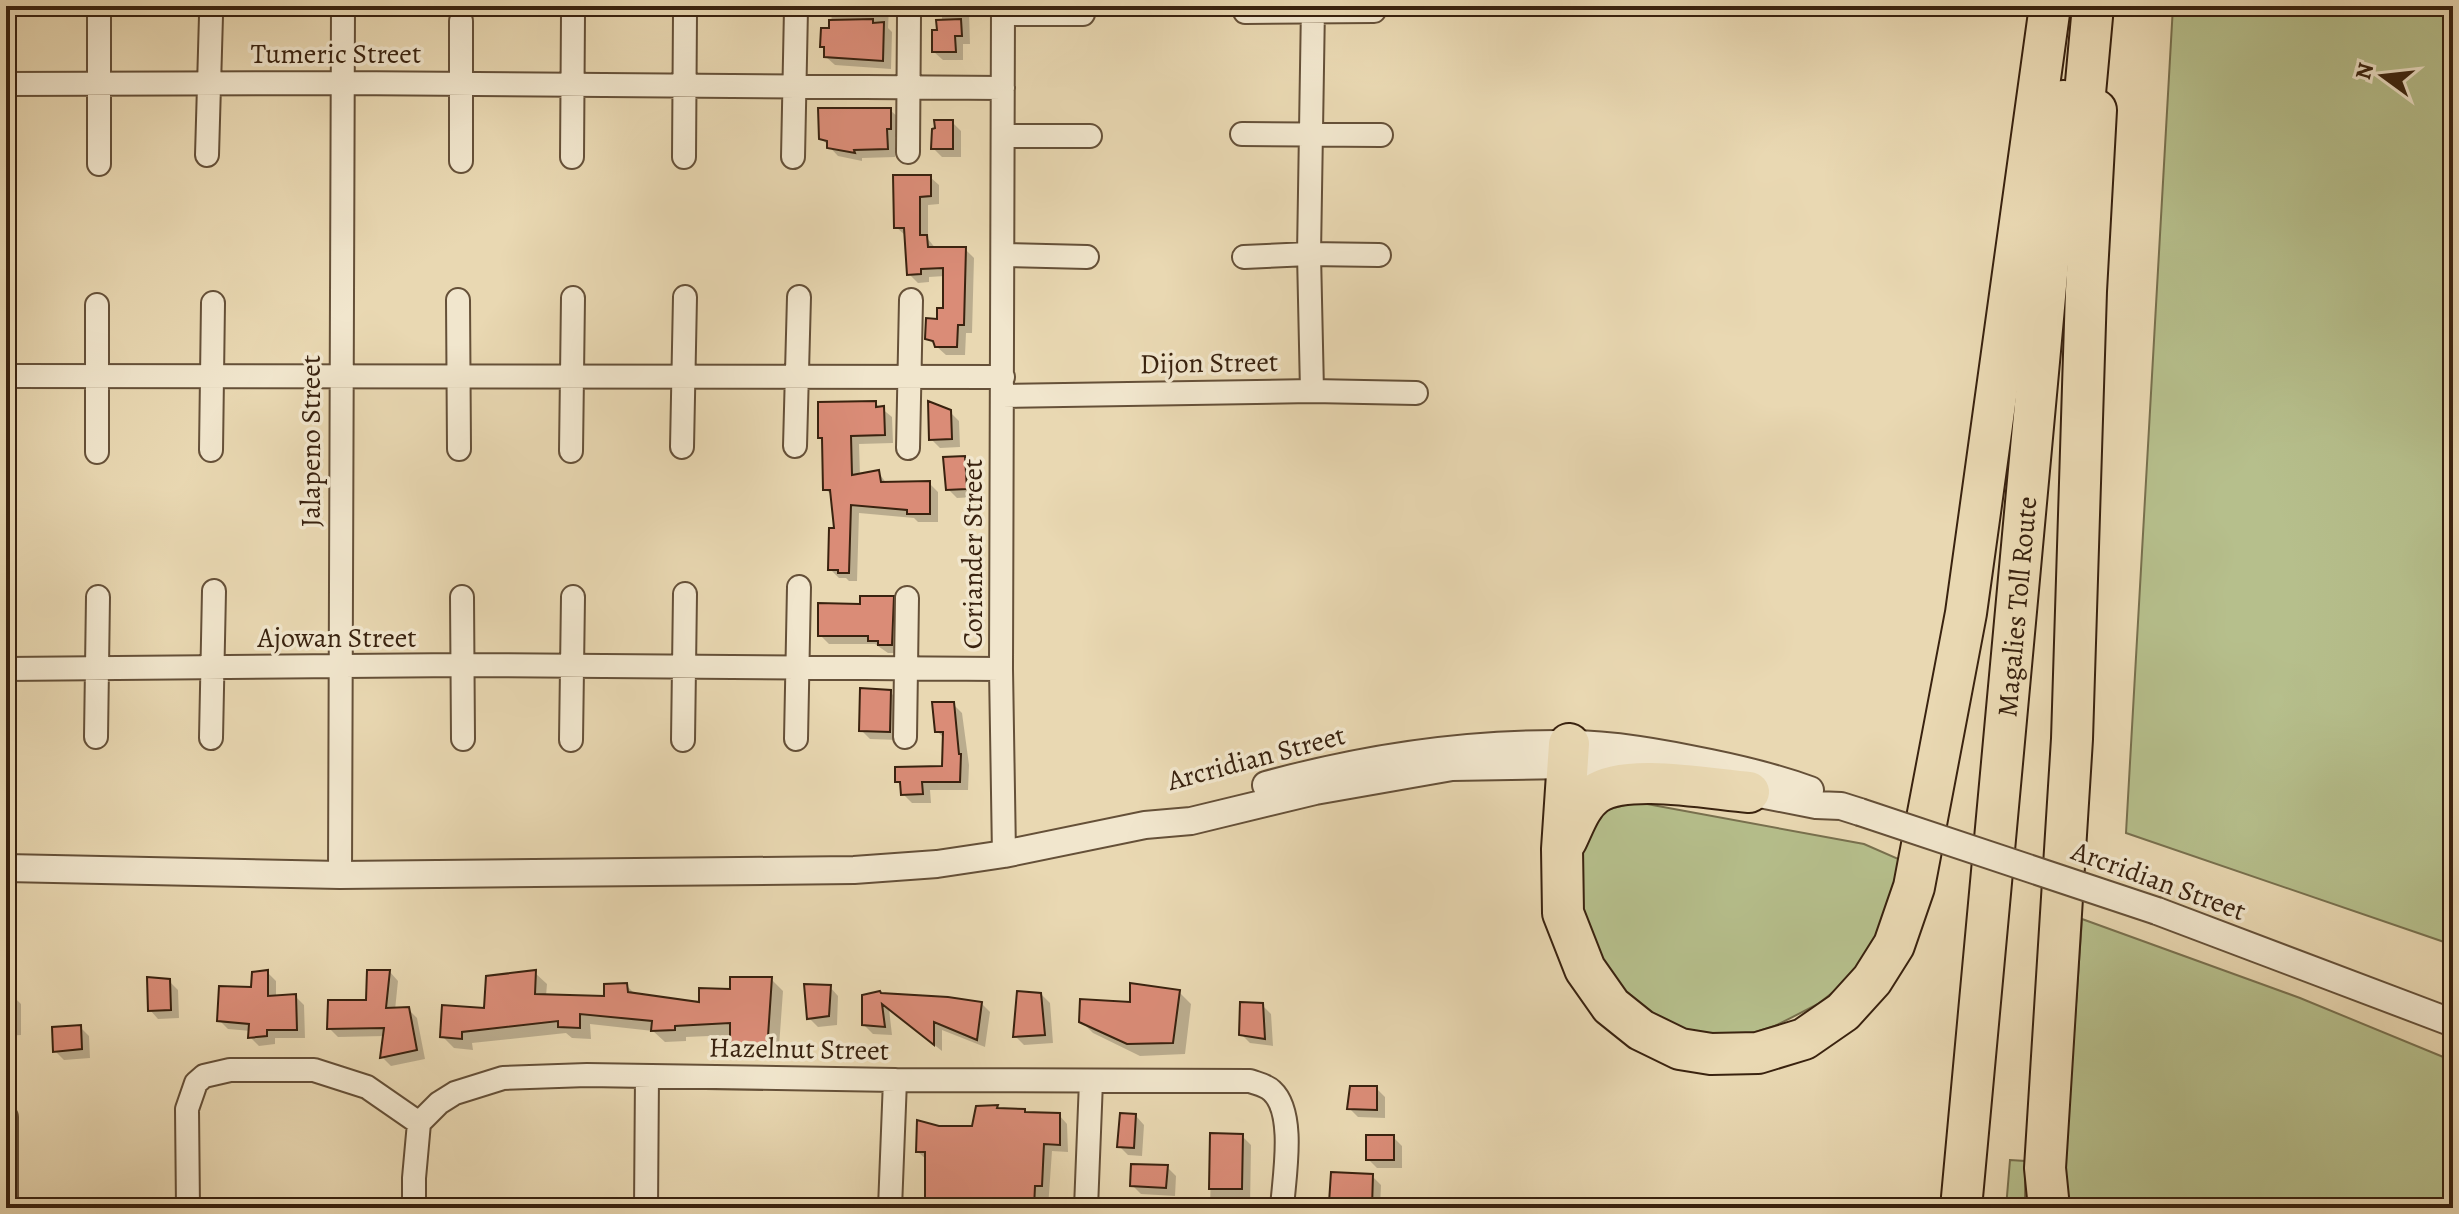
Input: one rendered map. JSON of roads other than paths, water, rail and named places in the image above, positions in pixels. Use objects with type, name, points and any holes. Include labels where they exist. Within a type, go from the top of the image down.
[{"type":"highway","points":[[1568,754],[1562,849],[1563,913],[1585,969],[1611,1006],[1641,1030],[1680,1049],[1711,1054],[1758,1053],[1804,1039],[1843,1012],[1872,980],[1894,945],[1914,887],[1966,613],[2050,6]]},
{"type":"highway","name":"Magalies Toll Route","points":[[1961,1208],[2071,6]]},
{"type":"highway","name":"Magalies Toll Route","points":[[1985,1208],[2093,6]]},
{"type":"highway","points":[[2049,1208],[2045,1168],[2072,739],[2086,291],[2103,6]]},
{"type":"highway","points":[[1562,849],[1581,810],[1595,794],[1615,785],[1636,782],[1749,792]]},
{"type":"street","name":"Jalapeno Street","points":[[340,875],[343,6]]},
{"type":"street","points":[[99,7],[99,164]]},
{"type":"street","points":[[1312,391],[1309,254],[1313,8]]},
{"type":"street","points":[[1245,12],[1313,8],[1374,11]]},
{"type":"street","points":[[793,157],[796,9]]},
{"type":"street","name":"Coriander Street","points":[[1004,854],[1001,669],[1003,10],[1083,14]]},
{"type":"street","points":[[684,157],[685,14]]},
{"type":"street","points":[[572,157],[573,15]]},
{"type":"street","name":"Tumeric Street","points":[[207,155],[211,16]]},
{"type":"street","points":[[908,152],[909,16]]},
{"type":"street","name":"Tumeric Street","points":[[461,21],[461,161]]},
{"type":"street","name":"Tumeric Street","points":[[6,84],[1003,88]]},
{"type":"street","points":[[1242,134],[1381,135]]},
{"type":"street","points":[[1003,136],[1090,136]]},
{"type":"street","points":[[1003,255],[1087,257]]},
{"type":"street","points":[[1244,257],[1379,255]]},
{"type":"street","points":[[682,447],[685,297]]},
{"type":"street","points":[[795,446],[799,297]]},
{"type":"street","points":[[571,451],[573,298]]},
{"type":"street","points":[[458,300],[459,449]]},
{"type":"street","points":[[908,448],[911,300]]},
{"type":"street","points":[[211,450],[213,303]]},
{"type":"street","points":[[97,305],[97,452]]},
{"type":"street","name":"Dijon Street","points":[[6,376],[909,376],[1003,386],[1416,393]]},
{"type":"street","points":[[796,739],[799,587]]},
{"type":"street","points":[[211,738],[214,591]]},
{"type":"street","points":[[683,740],[685,594]]},
{"type":"street","points":[[96,737],[98,597]]},
{"type":"street","points":[[462,597],[463,739]]},
{"type":"street","points":[[571,740],[573,597]]},
{"type":"street","points":[[905,737],[907,598]]},
{"type":"street","name":"Ajowan Street","points":[[6,669],[463,665],[1001,669]]},
{"type":"street","name":"Arcridian Street","points":[[6,868],[340,875],[854,870],[937,864],[1004,854],[1145,825],[1191,821],[1315,791],[1452,767],[1568,754],[1656,752],[1750,771],[1791,783],[1851,809],[2157,911],[2453,1023]]},
{"type":"street","name":"Arcridian Street","points":[[1568,754],[1749,792],[1851,809]]},
{"type":"street","points":[[188,1208],[187,1109],[196,1083],[204,1076],[230,1070],[314,1070],[367,1087],[419,1123],[414,1208]]},
{"type":"street","name":"Hazelnut Street","points":[[419,1123],[439,1103],[455,1093],[503,1078],[587,1075],[1250,1081],[1275,1093],[1284,1109],[1286,1129],[1282,1208]]},
{"type":"street","points":[[646,1208],[647,1076]]},
{"type":"street","points":[[890,1208],[895,1080]]},
{"type":"street","points":[[1086,1208],[1091,1081]]},
{"type":"street","points":[[6,1117],[6,1208]]}]
